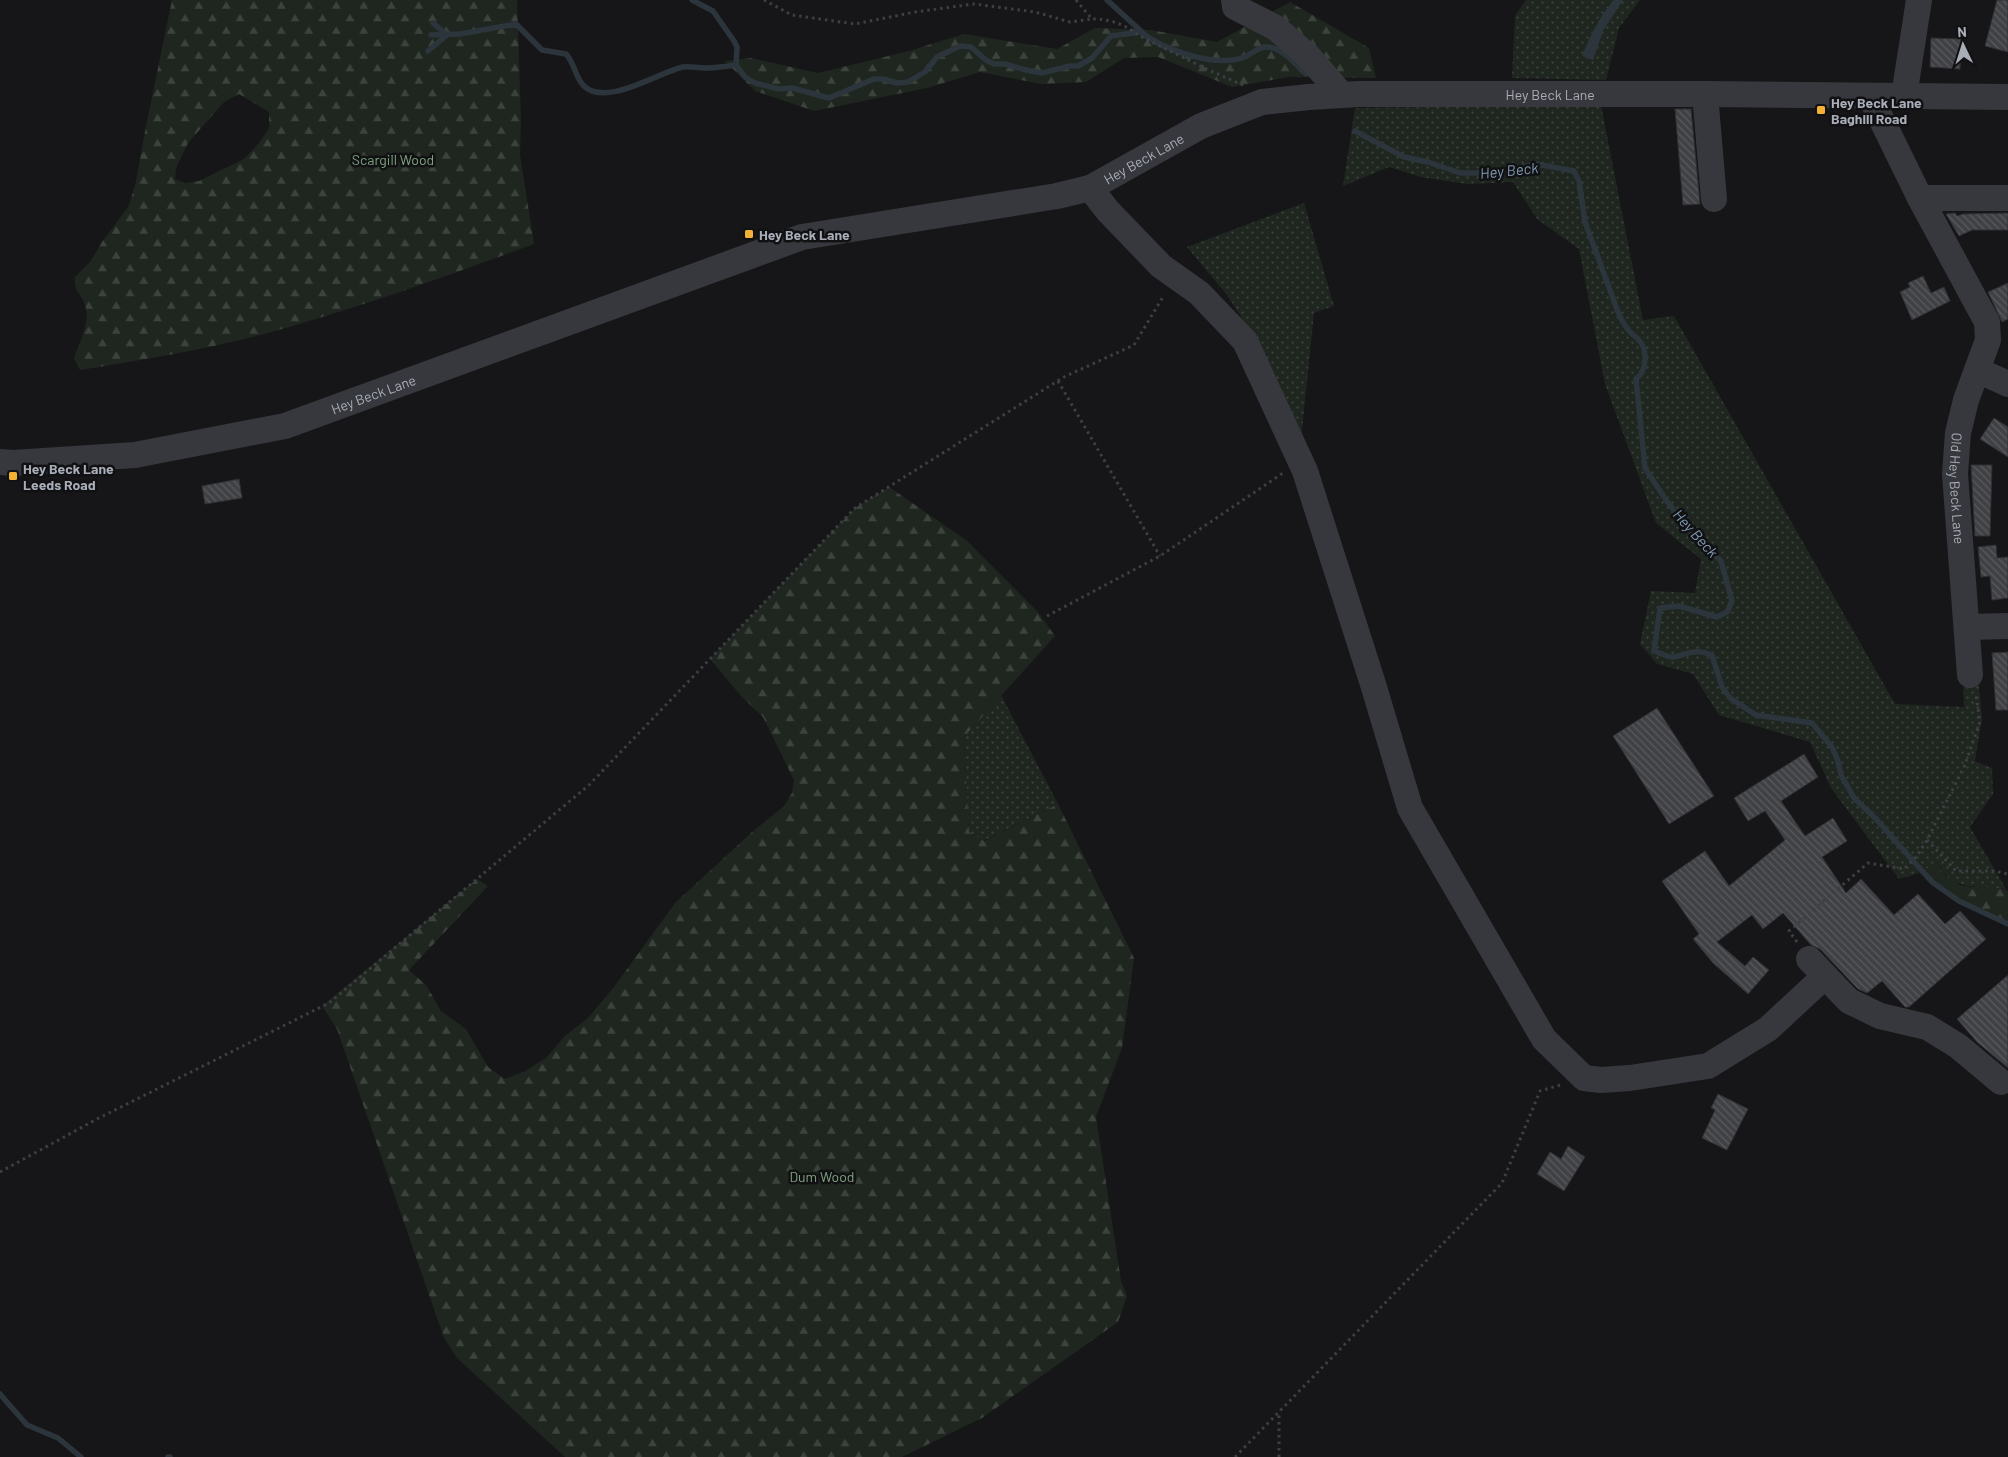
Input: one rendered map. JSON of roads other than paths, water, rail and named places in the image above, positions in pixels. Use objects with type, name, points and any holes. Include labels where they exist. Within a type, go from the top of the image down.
[{"type":"street","points":[[1234,0],[1235,7],[1276,28],[1309,57],[1342,95]]},
{"type":"street","points":[[1904,96],[1919,0]]},
{"type":"street","points":[[1705,94],[1714,199]]},
{"type":"street","name":"Hey Beck Lane","points":[[0,462],[13,463],[135,455],[284,426],[802,237],[1057,196],[1090,188],[1200,126],[1262,102],[1342,95],[1705,94],[2008,97]]},
{"type":"street","name":"Old Hey Beck Lane","points":[[1870,96],[1920,198],[1987,322],[1988,340],[1966,400],[1958,433],[1955,474],[1970,675]]},
{"type":"street","points":[[1090,188],[1108,212],[1160,266],[1199,293],[1245,341],[1300,462],[1373,684],[1410,808],[1544,1039],[1584,1078],[1601,1080],[1630,1078],[1708,1066],[1768,1029],[1817,968],[1849,1001],[1880,1016],[1927,1028],[1958,1046],[2001,1082]]},
{"type":"street","points":[[1920,198],[2008,198]]},
{"type":"street","points":[[1977,370],[2008,384]]},
{"type":"street","points":[[1967,628],[2008,626]]},
{"type":"waterway","points":[[692,0],[713,11],[734,41],[737,47],[736,65]]},
{"type":"waterway","points":[[1107,0],[1142,32]]},
{"type":"waterway","points":[[428,51],[447,35],[433,23]]},
{"type":"waterway","points":[[431,35],[460,34],[516,24],[542,50],[566,54],[579,80],[585,87],[595,92],[606,93],[619,91],[683,67],[709,68],[736,65],[745,77],[755,83],[779,89],[792,88],[829,98],[874,79],[883,79],[897,83],[908,82],[925,72],[937,57],[960,46],[971,47],[986,60],[994,64],[1005,64],[1042,73],[1070,66],[1078,66],[1092,58],[1111,36],[1141,32],[1175,51],[1218,60],[1242,58],[1260,48],[1273,48],[1287,56],[1306,74]]},
{"type":"waterway","name":"Hey Beck","points":[[1355,131],[1404,157],[1428,162],[1460,173],[1494,173],[1536,164],[1574,171],[1579,181],[1585,222],[1618,312],[1626,327],[1638,339],[1644,349],[1644,366],[1636,379],[1645,468],[1666,500],[1690,531],[1721,561],[1732,601],[1727,612],[1717,617],[1679,606],[1660,608],[1654,651],[1673,657],[1692,652],[1712,655],[1722,687],[1730,698],[1756,715],[1812,723],[1832,747],[1841,775],[1854,798],[1875,818],[1932,882],[1959,901],[2008,924]]},
{"type":"waterway","points":[[0,1394],[27,1425],[58,1438],[81,1457]]},
{"type":"place","name":"Hey Beck Lane Baghill Road","points":[[1821,110]]},
{"type":"place","name":"Hey Beck Lane","points":[[749,234]]},
{"type":"place","name":"Hey Beck Lane Leeds Road","points":[[13,476]]},
{"type":"park label","name":"Scargill Wood","points":[[393,159]]},
{"type":"park label","name":"Dum Wood","points":[[822,1176]]}]
